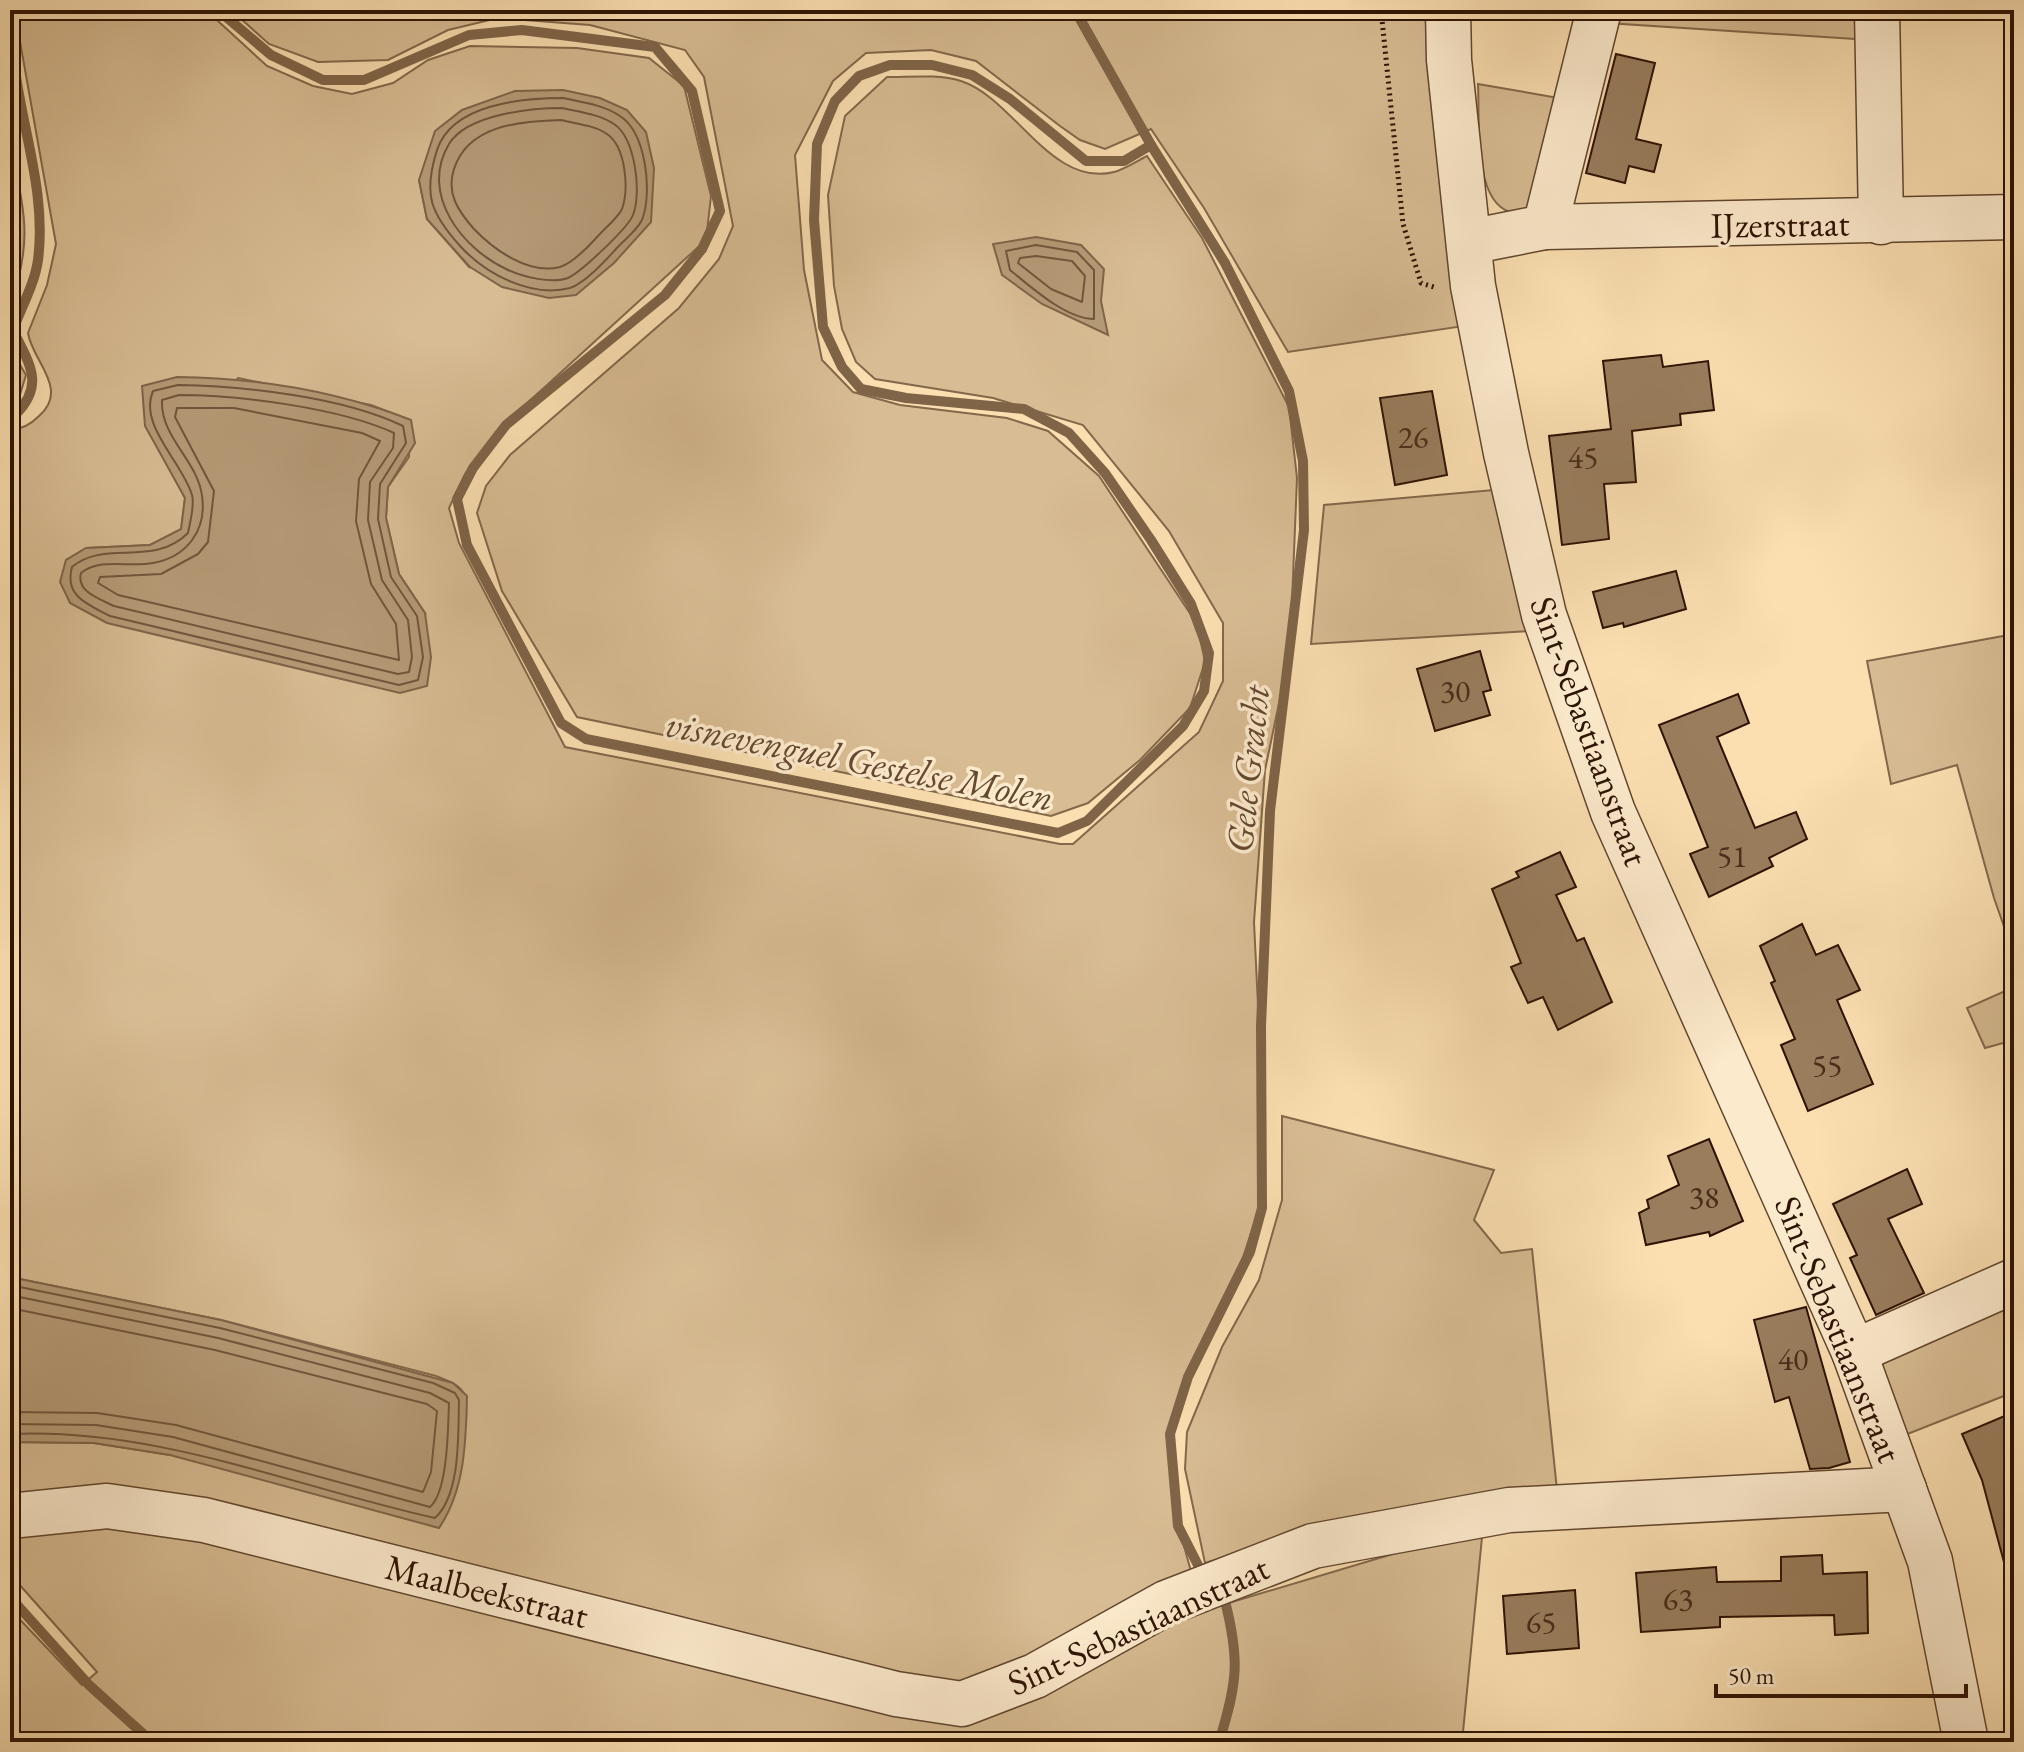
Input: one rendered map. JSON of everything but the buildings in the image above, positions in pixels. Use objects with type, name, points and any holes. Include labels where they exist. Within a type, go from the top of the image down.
[{"type":"street","name":"Sint-Sebastiaanstraat","points":[[962,1704],[1035,1676],[1166,1603],[1313,1546],[1509,1510],[1904,1489],[1854,1352],[1613,812],[1575,712],[1544,615],[1506,453],[1473,286],[1449,60],[1448,10]]},
{"type":"street","points":[[1469,242],[1545,227],[1599,10]]},
{"type":"street","points":[[1877,10],[1881,222]]},
{"type":"street","name":"IJzerstraat","points":[[1545,227],[2014,217]]},
{"type":"street","points":[[1854,1352],[2014,1281]]},
{"type":"street","points":[[1904,1489],[1930,1561],[1966,1742]]},
{"type":"street","name":"Maalbeekstraat","points":[[10,1516],[107,1506],[204,1520],[896,1694],[962,1704]]},
{"type":"path","points":[[1381,10],[1403,224],[1421,283],[1447,291],[1473,286]]},
{"type":"shaded area","points":[[20,10],[206,10],[267,66],[313,86],[352,94],[393,83],[428,60],[470,46],[577,48],[649,58],[684,86],[711,196],[706,240],[502,426],[465,474],[449,508],[459,543],[565,747],[1060,844],[1073,844],[1199,732],[1223,681],[1223,623],[1169,531],[1083,425],[993,398],[875,379],[856,362],[842,329],[834,286],[828,195],[845,116],[887,77],[952,79],[980,90],[1052,155],[1071,167],[1092,173],[1114,172],[1147,156],[1202,238],[1289,407],[1297,478],[1290,651],[1265,770],[1254,922],[1260,1047],[1259,1208],[1238,1273],[1185,1380],[1169,1429],[1174,1510],[1202,1611],[1483,1527],[1462,1742],[10,1742],[10,1609],[82,1685],[97,1672],[10,1574],[10,1532],[69,1521],[461,1578],[10,1506],[10,1442],[94,1443],[170,1455],[466,1424],[463,1392],[436,1376],[221,1320],[10,1277],[10,429],[22,427],[36,419],[48,406],[51,396],[47,375],[28,333],[47,285],[56,244],[19,36]],"holes":[[[419,180],[470,268],[427,219]],[[238,378],[371,405],[410,420],[409,457],[388,487],[386,518],[399,574],[425,613],[86,548],[150,545],[181,530],[185,498],[167,464]]]},
{"type":"shaded area","points":[[231,10],[1431,10],[1464,326],[1288,352],[1204,208],[1151,129],[1105,149],[1080,140],[976,61],[931,50],[866,53],[833,81],[795,155],[804,270],[822,360],[853,392],[900,405],[1007,418],[1048,431],[1099,476],[1197,624],[1205,662],[1190,708],[1140,760],[1088,803],[1051,816],[577,717],[502,591],[477,513],[486,486],[510,455],[679,308],[719,259],[733,226],[704,77],[685,50],[590,25],[498,18],[448,30],[388,60],[318,62],[269,44]]},
{"type":"shaded area","points":[[1610,10],[1870,10],[1870,40],[1607,23]]},
{"type":"shaded area","points":[[1478,84],[1570,100],[1535,211],[1510,212],[1498,204],[1489,192],[1480,156]]},
{"type":"shaded area","points":[[10,143],[22,207],[24,243],[10,307]]},
{"type":"shaded area","points":[[10,348],[26,375],[18,401],[10,403]]},
{"type":"shaded area","points":[[1505,489],[1531,631],[1311,644],[1324,505]]},
{"type":"shaded area","points":[[2014,634],[2014,955],[1994,898],[1957,765],[1891,784],[1867,661]]},
{"type":"shaded area","points":[[2014,987],[2014,1040],[1985,1048],[1967,1008]]},
{"type":"shaded area","points":[[1282,1116],[1494,1170],[1474,1220],[1501,1253],[1532,1249],[1557,1490],[1294,1536],[1205,1563],[1185,1469],[1187,1432],[1222,1347],[1259,1280],[1282,1200]]},
{"type":"shaded area","points":[[2014,1287],[2014,1392],[1900,1437],[1875,1371],[1884,1346]]},
{"type":"water","points":[[563,90],[600,98],[627,110],[646,132],[654,168],[651,222],[614,263],[576,295],[549,298],[502,287],[470,267],[427,219],[419,180],[435,131],[462,110],[515,91]]},
{"type":"water","points":[[1036,237],[1081,245],[1104,269],[1101,301],[1108,335],[1042,304],[1002,275],[993,244]]},
{"type":"water","points":[[177,377],[236,380],[296,388],[354,401],[411,420],[415,443],[388,487],[386,518],[399,574],[425,613],[431,657],[427,686],[400,693],[107,623],[70,603],[60,582],[66,560],[86,548],[150,545],[181,529],[185,498],[145,426],[142,386]]},
{"type":"water","points":[[10,1277],[221,1320],[453,1383],[467,1396],[467,1413],[459,1481],[448,1513],[439,1528],[170,1455],[94,1443],[10,1442]]},
{"type":"waterway","name":"visnevenguel Gestelse Molen","points":[[10,413],[16,414],[25,403],[32,383],[28,363],[13,330],[36,269],[40,228],[38,197],[16,73],[13,10]]},
{"type":"waterway","name":"visnevenguel Gestelse Molen","points":[[218,10],[271,55],[323,80],[364,80],[469,35],[522,30],[655,47],[692,91],[720,211],[702,249],[665,295],[506,425],[473,468],[457,499],[467,545],[561,723],[586,739],[1058,833],[1087,821],[1183,726],[1204,691],[1209,653],[1191,604],[1151,540],[1105,473],[1069,433],[1024,409],[906,398],[861,389],[842,367],[823,327],[814,220],[817,144],[835,101],[859,76],[890,65],[932,65],[972,75],[1010,99],[1086,161],[1124,161],[1151,145]]},
{"type":"waterway","name":"Gele Gracht","points":[[1075,10],[1151,145],[1225,263],[1289,391],[1303,461],[1304,530],[1270,811],[1261,1026],[1262,1208],[1250,1252],[1188,1377],[1170,1434],[1178,1526],[1200,1569]]},
{"type":"waterway","points":[[10,1597],[89,1685],[152,1742]]},
{"type":"waterway","name":"Gele Gracht","points":[[1219,1742],[1235,1670],[1233,1637],[1224,1597]]}]
